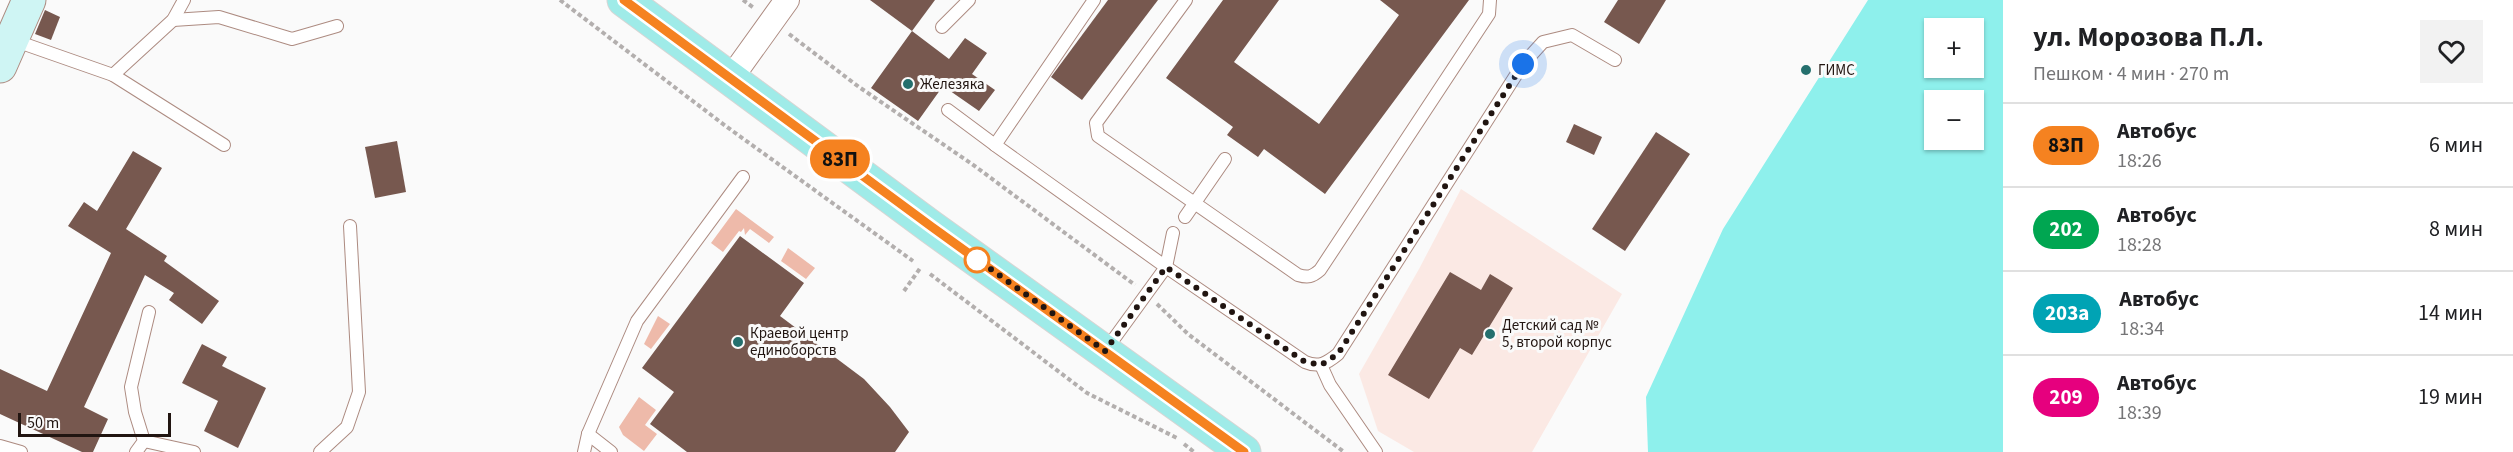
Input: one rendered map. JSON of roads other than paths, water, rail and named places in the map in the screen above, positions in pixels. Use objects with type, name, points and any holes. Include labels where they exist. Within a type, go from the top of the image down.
[{"type":"main road","points":[[624,0],[1244,452]]},
{"type":"street","points":[[6,53],[30,0]]},
{"type":"street","points":[[730,78],[787,0]]},
{"type":"lane","points":[[113,75],[173,20],[184,0]]},
{"type":"lane","points":[[942,27],[969,0]]},
{"type":"lane","points":[[995,145],[1094,0]]},
{"type":"lane","points":[[1186,0],[1096,123],[1096,130],[1102,141],[1298,275],[1306,278],[1314,276],[1320,270],[1489,14],[1490,0]]},
{"type":"lane","points":[[173,20],[219,17],[292,39],[337,26]]},
{"type":"lane","points":[[948,110],[1166,267],[1305,362],[1321,365],[1338,354],[1523,64],[1543,42],[1572,34],[1616,60]]},
{"type":"lane","points":[[6,53],[113,75],[224,145]]},
{"type":"lane","points":[[1185,217],[1225,159]]},
{"type":"lane","points":[[584,452],[588,435],[637,321],[743,177]]},
{"type":"lane","points":[[320,452],[346,427],[359,392],[350,225]]},
{"type":"lane","points":[[1105,351],[1166,267],[1173,233]]},
{"type":"lane","points":[[144,441],[135,412],[131,387],[149,312]]},
{"type":"lane","points":[[1321,365],[1335,393],[1376,452]]},
{"type":"lane","points":[[588,435],[611,452]]},
{"type":"lane","points":[[136,452],[144,441]]},
{"type":"lane","points":[[144,441],[194,452]]},
{"type":"lane","points":[[0,446],[21,452]]},
{"type":"water","points":[[1868,0],[2003,0],[2003,452],[1648,452],[1646,397],[1723,229]]},
{"type":"place","name":"ГИМС","points":[[1806,70]]},
{"type":"place","name":"Железяка","points":[[908,84]]},
{"type":"place","name":"Детский сад № 5, второй корпус","points":[[1490,334]]},
{"type":"place","name":"Краевой центр единоборств","points":[[738,342]]}]
